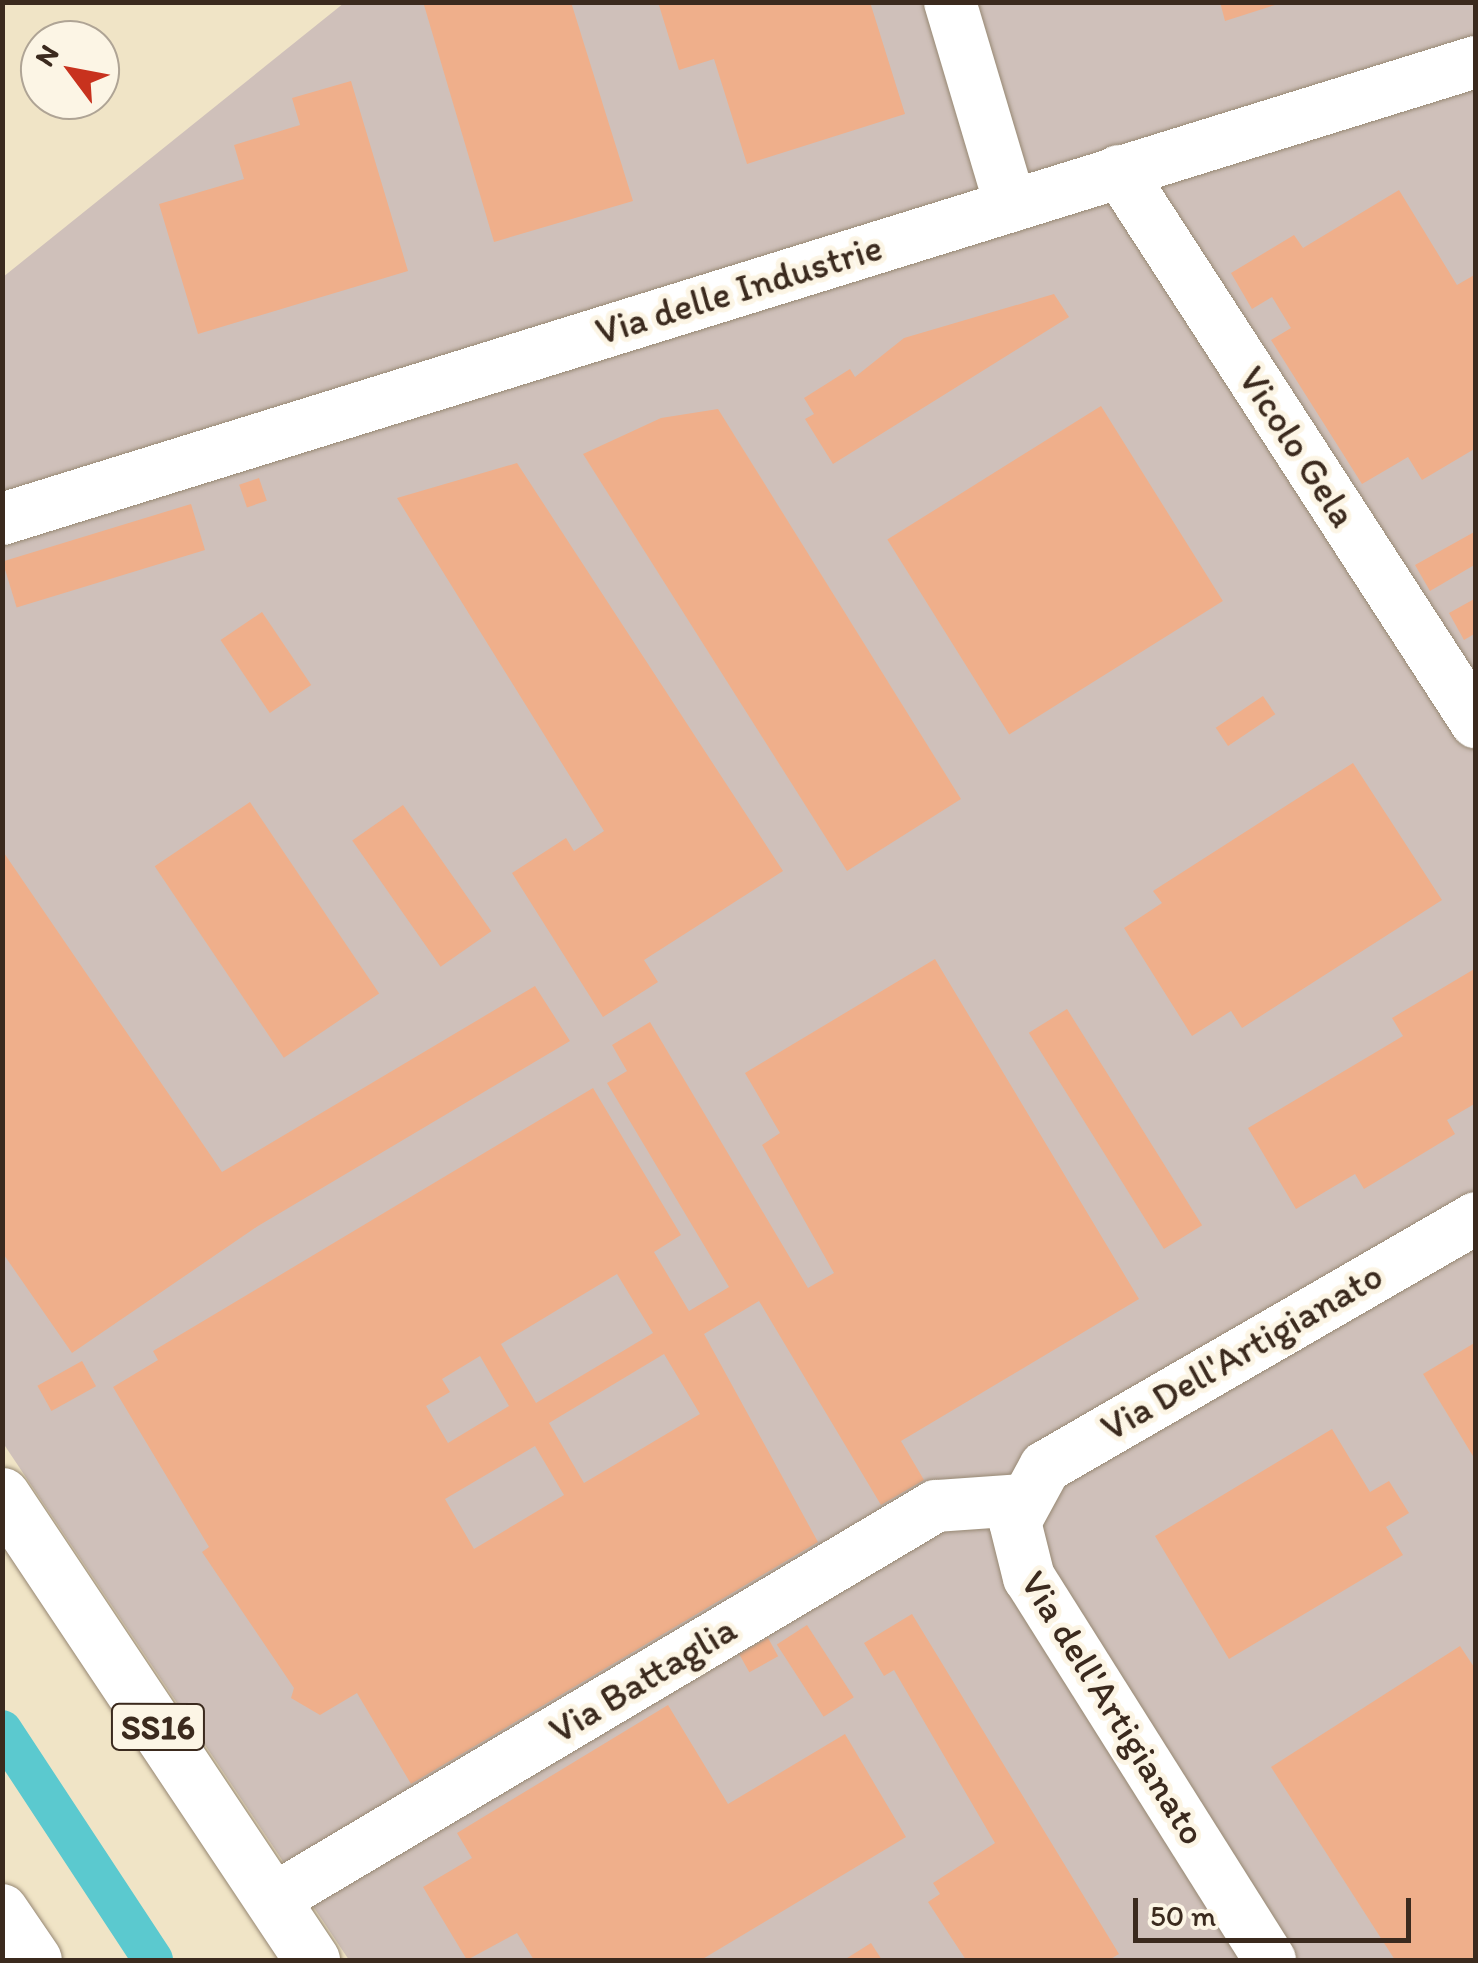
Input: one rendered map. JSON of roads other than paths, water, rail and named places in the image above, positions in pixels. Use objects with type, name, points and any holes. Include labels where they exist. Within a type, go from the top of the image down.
[{"type":"main road","name":"SS16","points":[[2,1494],[312,1960]]},
{"type":"street","points":[[950,2],[1011,206]]},
{"type":"street","name":"Via delle Industrie","points":[[2,518],[1476,62]]},
{"type":"street","name":"Vicolo Gela","points":[[1119,171],[1476,722]]},
{"type":"street","name":"Via Dell'Artigianato","points":[[1022,1500],[1062,1456],[1476,1218]]},
{"type":"street","name":"Via Battaglia","points":[[274,1898],[936,1506],[1022,1500]]},
{"type":"street","name":"Via dell'Artigianato","points":[[1022,1500],[1017,1550],[1029,1578],[1270,1960]]},
{"type":"street","points":[[2,1910],[36,1960]]},
{"type":"waterway","points":[[2,1730],[153,1960]]}]
